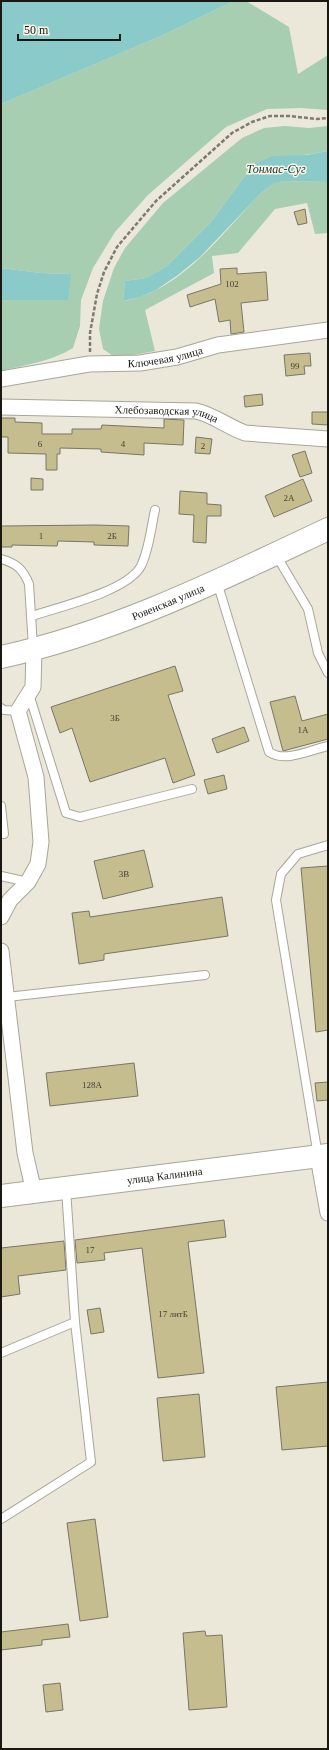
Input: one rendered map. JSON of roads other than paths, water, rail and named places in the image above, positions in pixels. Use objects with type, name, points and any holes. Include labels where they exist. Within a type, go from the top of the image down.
[{"type":"main road","name":"Ровенская улица","points":[[1,657],[34,650],[116,624],[217,581],[328,529]]},
{"type":"main road","name":"улица Калинина","points":[[1,1196],[323,1156]]},
{"type":"street","name":"Ключевая улица","points":[[1,379],[89,364],[140,363],[177,357],[218,345],[328,330]]},
{"type":"street","name":"Хлебозаводская улица","points":[[1,407],[196,411],[208,414],[232,428],[245,433],[328,439]]},
{"type":"street","points":[[1,917],[10,900],[28,882],[38,864],[41,842],[36,777],[18,711],[33,687],[34,650]]},
{"type":"street","points":[[1,951],[25,1153],[34,1192]]},
{"type":"street","points":[[323,1156],[328,1213]]},
{"type":"lane","points":[[32,616],[111,590],[128,581],[141,566],[155,510]]},
{"type":"lane","points":[[275,554],[308,609],[318,653],[328,673]]},
{"type":"lane","points":[[1,559],[11,562],[19,567],[25,574],[30,593],[34,650]]},
{"type":"lane","points":[[217,581],[269,752],[275,756],[284,758],[328,746]]},
{"type":"lane","points":[[29,694],[66,813],[80,817],[192,789]]},
{"type":"lane","points":[[1,708],[4,710],[18,711]]},
{"type":"lane","points":[[1,806],[4,834]]},
{"type":"lane","points":[[323,1156],[276,900],[281,874],[298,854],[328,845]]},
{"type":"lane","points":[[1,876],[28,882]]},
{"type":"lane","points":[[7,997],[205,975]]},
{"type":"lane","points":[[1,1519],[91,1462],[75,1322],[66,1188]]},
{"type":"lane","points":[[1,1353],[75,1322]]},
{"type":"water","points":[[1,1],[234,1],[161,36],[1,104]]},
{"type":"water","name":"Тонмас-Суг","points":[[328,151],[328,182],[283,181],[273,184],[261,193],[200,257],[178,275],[156,290],[140,297],[123,301],[125,281],[146,278],[167,266],[211,222],[244,177],[257,163],[273,156],[306,155]]},
{"type":"water","points":[[1,268],[41,273],[71,274],[68,300],[1,300]]}]
